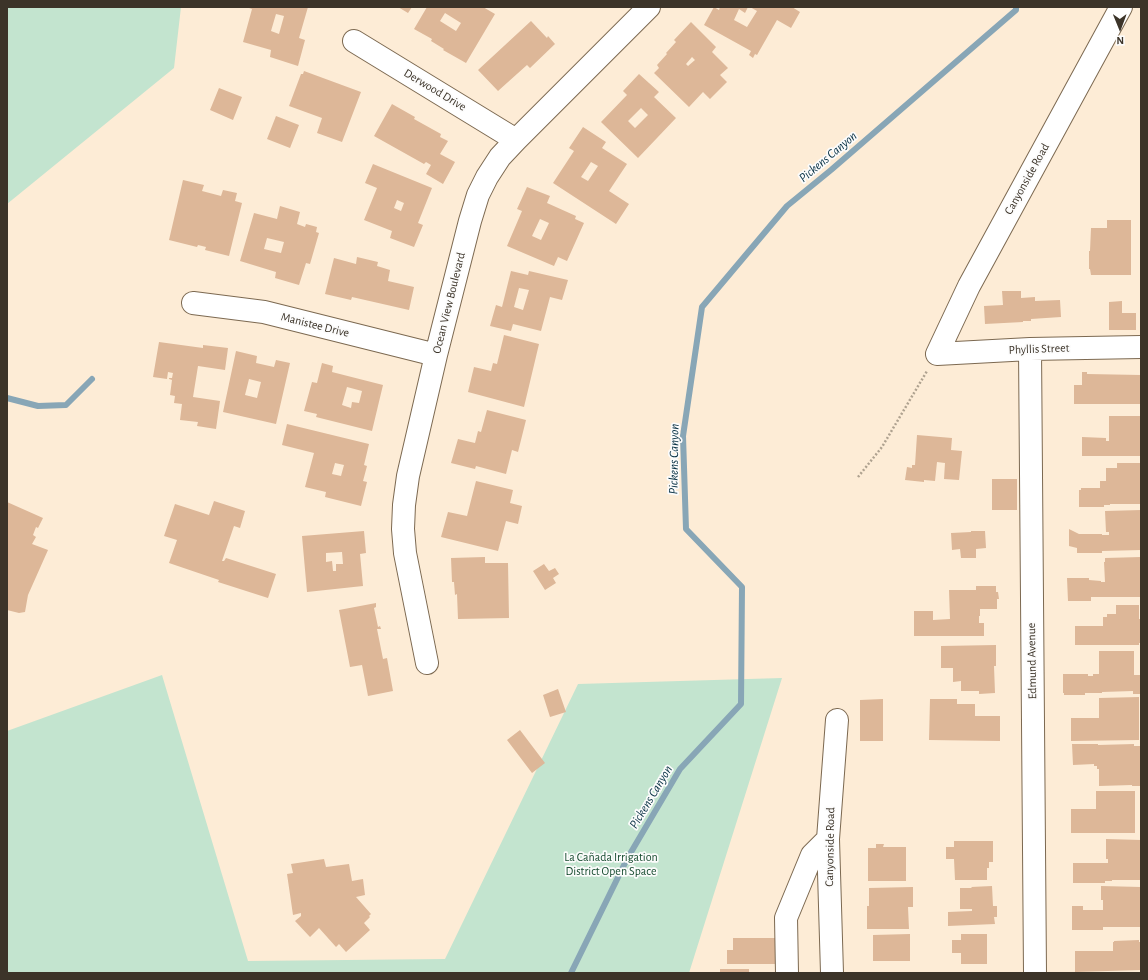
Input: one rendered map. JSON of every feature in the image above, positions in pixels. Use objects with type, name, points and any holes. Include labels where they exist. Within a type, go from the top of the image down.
[{"type":"street","name":"Ocean View Boulevard","points":[[428,663],[404,553],[404,505],[408,476],[436,355],[478,195],[487,177],[500,157],[649,7]]},
{"type":"street","name":"Canyonside Road","points":[[937,354],[969,286],[1121,7]]},
{"type":"street","name":"Derwood Drive","points":[[354,41],[516,140]]},
{"type":"street","name":"Manistee Drive","points":[[193,304],[264,312],[436,355]]},
{"type":"street","name":"Phyllis Street","points":[[937,354],[1030,349],[1141,347]]},
{"type":"street","name":"Edmund Avenue","points":[[1030,349],[1035,973]]},
{"type":"street","name":"Canyonside Road","points":[[832,973],[828,839],[837,720]]},
{"type":"street","points":[[787,973],[786,918],[812,855],[828,839]]},
{"type":"path","points":[[858,477],[882,447],[937,354]]},
{"type":"green space","points":[[7,7],[181,7],[174,68],[7,204]]},
{"type":"green space","name":"La Cañada Irrigation District Open Space","points":[[162,675],[248,961],[445,959],[578,684],[782,678],[689,973],[7,973],[7,731]]},
{"type":"building","points":[[246,7],[308,7],[299,38],[305,40],[298,66],[270,57],[271,50],[243,42],[252,9]],"holes":[[[276,14],[284,16],[279,34],[271,31]]]},
{"type":"building","points":[[398,7],[412,7],[408,13]]},
{"type":"building","points":[[427,7],[483,7],[495,14],[466,63],[443,50],[444,49],[431,41],[432,39],[414,29]],"holes":[[[445,13],[461,23],[456,31],[440,21]]]},
{"type":"building","points":[[714,7],[719,10],[720,7],[748,7],[745,13],[739,9],[734,20],[747,27],[757,11],[750,7],[792,7],[800,12],[791,28],[777,20],[757,55],[755,54],[753,58],[749,55],[751,51],[704,25]]},
{"type":"building","points":[[531,21],[547,38],[548,36],[555,44],[530,68],[527,65],[498,91],[478,70]]},
{"type":"building","points":[[691,22],[716,47],[712,52],[728,68],[720,75],[727,82],[710,99],[703,92],[689,107],[654,73],[659,68],[657,65],[676,42],[674,40]],"holes":[[[692,57],[695,60],[688,66],[686,64]]]},
{"type":"building","points":[[304,71],[361,92],[342,142],[317,133],[322,118],[289,106],[301,74],[303,74]]},
{"type":"building","points":[[639,74],[659,92],[654,97],[676,118],[638,158],[601,122],[627,95],[623,91]],"holes":[[[641,108],[648,115],[635,128],[628,121]]]},
{"type":"building","points":[[219,88],[242,97],[233,120],[210,110]]},
{"type":"building","points":[[392,104],[415,117],[414,119],[441,134],[440,137],[448,141],[440,154],[455,162],[443,184],[426,174],[431,165],[426,162],[424,164],[374,136]]},
{"type":"building","points":[[276,116],[299,125],[290,148],[267,139]]},
{"type":"building","points":[[583,127],[606,142],[602,148],[627,164],[609,191],[629,204],[616,224],[553,183],[574,151],[569,148]],"holes":[[[591,162],[598,166],[588,181],[581,177]]]},
{"type":"building","points":[[373,164],[432,188],[418,223],[423,225],[414,247],[390,238],[392,231],[364,220],[377,188],[365,183]],"holes":[[[397,200],[404,203],[401,211],[394,208]]]},
{"type":"building","points":[[183,180],[204,185],[202,191],[221,196],[223,190],[237,193],[235,201],[242,203],[229,256],[205,250],[206,247],[198,245],[197,247],[169,240]]},
{"type":"building","points":[[527,187],[550,196],[547,203],[576,216],[575,219],[584,223],[567,261],[558,257],[554,266],[507,246],[522,211],[517,209]],"holes":[[[540,219],[549,223],[541,240],[532,236]]]},
{"type":"building","points":[[280,206],[300,212],[297,224],[305,227],[306,224],[317,227],[316,232],[319,233],[310,264],[306,263],[299,285],[275,278],[276,272],[240,261],[254,213],[277,219]],"holes":[[[267,238],[284,242],[281,253],[264,249]]]},
{"type":"building","points":[[1107,220],[1131,220],[1131,275],[1091,275],[1089,269],[1089,251],[1091,228],[1107,228]]},
{"type":"building","points":[[357,257],[378,262],[377,266],[390,270],[388,281],[414,287],[409,310],[352,297],[351,300],[325,294],[334,258],[356,264]]},
{"type":"building","points":[[511,271],[528,275],[529,271],[568,280],[562,300],[550,297],[541,331],[513,324],[511,331],[490,326],[496,305],[502,307]],"holes":[[[519,288],[529,290],[523,310],[514,307]]]},
{"type":"building","points":[[1002,291],[1021,291],[1021,298],[1035,297],[1035,301],[1060,300],[1061,317],[1031,319],[1031,321],[1023,322],[985,324],[984,306],[1003,305]]},
{"type":"building","points":[[1122,301],[1122,313],[1136,313],[1136,330],[1109,330],[1109,302]]},
{"type":"building","points":[[504,335],[539,344],[524,407],[468,392],[474,367],[491,371],[493,363],[497,364]]},
{"type":"building","points":[[159,342],[203,348],[203,345],[228,348],[225,370],[198,366],[193,397],[220,401],[216,429],[197,426],[198,422],[180,420],[182,404],[174,403],[175,396],[170,395],[172,380],[169,378],[172,378],[173,373],[168,372],[167,379],[153,377]]},
{"type":"building","points":[[236,351],[257,356],[256,363],[274,367],[276,360],[290,363],[276,424],[223,412]],"holes":[[[249,379],[261,382],[257,398],[245,395]]]},
{"type":"building","points":[[322,363],[333,366],[332,372],[383,385],[372,431],[316,417],[317,414],[304,411],[312,382],[317,383]],"holes":[[[347,387],[362,391],[359,403],[352,402],[351,408],[342,405]]]},
{"type":"building","points":[[1082,372],[1087,372],[1087,374],[1141,375],[1141,404],[1074,404],[1074,385],[1082,385]]},
{"type":"building","points":[[487,410],[526,420],[518,452],[512,450],[506,474],[476,466],[475,469],[451,463],[458,439],[475,443],[478,431],[481,432]]},
{"type":"building","points":[[1109,416],[1141,416],[1141,456],[1082,456],[1082,437],[1106,438],[1106,441],[1109,441]]},
{"type":"building","points":[[287,424],[369,444],[364,465],[367,466],[363,481],[367,482],[361,506],[325,497],[326,492],[305,487],[314,453],[282,445]],"holes":[[[335,463],[344,465],[341,476],[332,474]]]},
{"type":"building","points":[[917,435],[952,438],[951,450],[962,451],[959,480],[944,479],[945,463],[937,462],[935,481],[924,480],[924,482],[905,480],[907,467],[912,468],[912,465],[915,465]]},
{"type":"building","points":[[1117,463],[1141,463],[1141,504],[1110,504],[1104,505],[1104,507],[1079,507],[1079,490],[1081,490],[1081,488],[1100,488],[1100,481],[1106,481],[1106,468],[1117,468]]},
{"type":"building","points":[[992,479],[1017,479],[1017,510],[992,510]]},
{"type":"building","points":[[476,481],[513,490],[510,503],[522,506],[518,524],[506,521],[498,551],[441,537],[448,512],[467,516]]},
{"type":"building","points":[[214,501],[245,511],[240,528],[234,526],[222,561],[226,558],[276,574],[268,598],[218,582],[219,580],[169,563],[177,540],[164,536],[175,504],[209,515]]},
{"type":"building","points":[[7,502],[43,518],[38,528],[36,527],[33,535],[36,537],[32,544],[48,550],[28,595],[25,612],[19,613],[7,610]]},
{"type":"building","points":[[1141,510],[1141,550],[1077,553],[1077,548],[1069,546],[1069,529],[1079,534],[1109,535],[1109,532],[1106,532],[1105,511]]},
{"type":"building","points":[[364,531],[366,553],[360,554],[363,586],[307,592],[302,536]],"holes":[[[342,552],[343,564],[336,564],[336,571],[333,571],[332,561],[326,562],[326,553]]]},
{"type":"building","points":[[985,531],[986,548],[976,549],[976,558],[961,558],[960,549],[952,550],[951,533]]},
{"type":"building","points":[[485,557],[485,563],[508,563],[509,618],[458,619],[457,594],[455,595],[454,582],[452,582],[451,558]]},
{"type":"building","points":[[1141,557],[1141,597],[1091,597],[1091,601],[1068,601],[1067,578],[1089,578],[1089,580],[1105,582],[1105,558]]},
{"type":"building","points":[[544,564],[549,571],[555,568],[559,574],[553,578],[556,583],[545,590],[533,571]]},
{"type":"building","points":[[976,586],[996,586],[996,592],[998,592],[999,599],[997,599],[997,609],[980,609],[979,623],[984,623],[984,636],[914,636],[914,611],[933,611],[933,620],[950,619],[949,590],[976,590]]},
{"type":"building","points":[[376,603],[376,607],[374,608],[378,627],[380,626],[381,629],[377,629],[383,659],[387,658],[393,691],[368,696],[362,665],[350,667],[339,610]]},
{"type":"building","points":[[1116,605],[1139,605],[1139,619],[1141,619],[1141,643],[1139,643],[1139,645],[1075,645],[1075,626],[1103,626],[1103,617],[1107,617],[1107,614],[1116,614]]},
{"type":"building","points":[[996,645],[996,666],[994,666],[995,693],[979,694],[979,691],[961,691],[961,681],[953,682],[953,668],[941,668],[941,646]]},
{"type":"building","points":[[1099,651],[1134,651],[1134,675],[1141,675],[1141,694],[1133,694],[1133,691],[1085,693],[1085,695],[1064,695],[1063,674],[1088,674],[1088,676],[1093,676],[1093,674],[1099,674]]},
{"type":"building","points":[[558,689],[566,712],[550,717],[543,695]]},
{"type":"building","points":[[1139,697],[1139,740],[1071,741],[1071,718],[1099,718],[1099,698]]},
{"type":"building","points":[[883,699],[883,741],[860,741],[860,700]]},
{"type":"building","points":[[930,699],[957,699],[957,704],[975,704],[975,716],[1000,716],[1000,741],[929,740]]},
{"type":"building","points":[[520,730],[545,763],[532,773],[507,740]]},
{"type":"building","points":[[1072,744],[1134,744],[1134,746],[1141,746],[1141,786],[1099,786],[1099,769],[1097,769],[1097,766],[1094,766],[1094,764],[1073,765]]},
{"type":"building","points":[[1096,791],[1135,791],[1135,833],[1071,833],[1071,809],[1096,809]]},
{"type":"building","points":[[1106,839],[1141,840],[1141,880],[1112,880],[1105,881],[1105,883],[1073,883],[1073,863],[1108,863],[1108,859],[1106,859]]},
{"type":"building","points":[[954,841],[993,841],[993,862],[989,862],[989,868],[987,868],[987,880],[955,880],[954,859],[946,859],[946,847],[954,847]]},
{"type":"building","points":[[876,844],[884,844],[883,847],[906,847],[906,881],[868,881],[868,848],[876,848]]},
{"type":"building","points":[[324,859],[326,867],[349,864],[352,881],[363,879],[365,895],[356,897],[371,914],[364,923],[370,930],[346,952],[339,944],[336,947],[319,928],[310,937],[295,921],[301,916],[301,913],[293,915],[287,874],[293,873],[291,864]]},
{"type":"building","points":[[992,886],[993,906],[997,906],[997,917],[994,917],[995,924],[948,926],[948,912],[972,911],[972,909],[960,909],[960,888]]},
{"type":"building","points":[[1101,886],[1141,887],[1141,927],[1103,927],[1103,930],[1072,930],[1072,906],[1083,906],[1083,910],[1103,910]]},
{"type":"building","points":[[913,887],[913,907],[908,907],[909,929],[867,929],[869,888]]},
{"type":"building","points":[[910,934],[910,961],[873,961],[873,935]]},
{"type":"building","points":[[961,934],[987,934],[987,964],[961,964],[961,953],[952,953],[952,940],[961,940]]},
{"type":"building","points":[[733,938],[776,938],[776,964],[727,964],[727,950],[733,950]]},
{"type":"building","points":[[1139,940],[1139,942],[1141,942],[1141,970],[1075,972],[1075,951],[1113,951],[1114,941]]},
{"type":"building","points":[[720,969],[749,969],[749,973],[720,973]]},
{"type":"waterway","name":"Pickens Canyon","points":[[571,973],[627,859],[680,769],[741,704],[742,587],[686,529],[683,436],[702,307],[787,206],[831,170],[1016,10],[1016,7]]},
{"type":"waterway","points":[[7,398],[38,406],[66,405],[92,379]]}]
